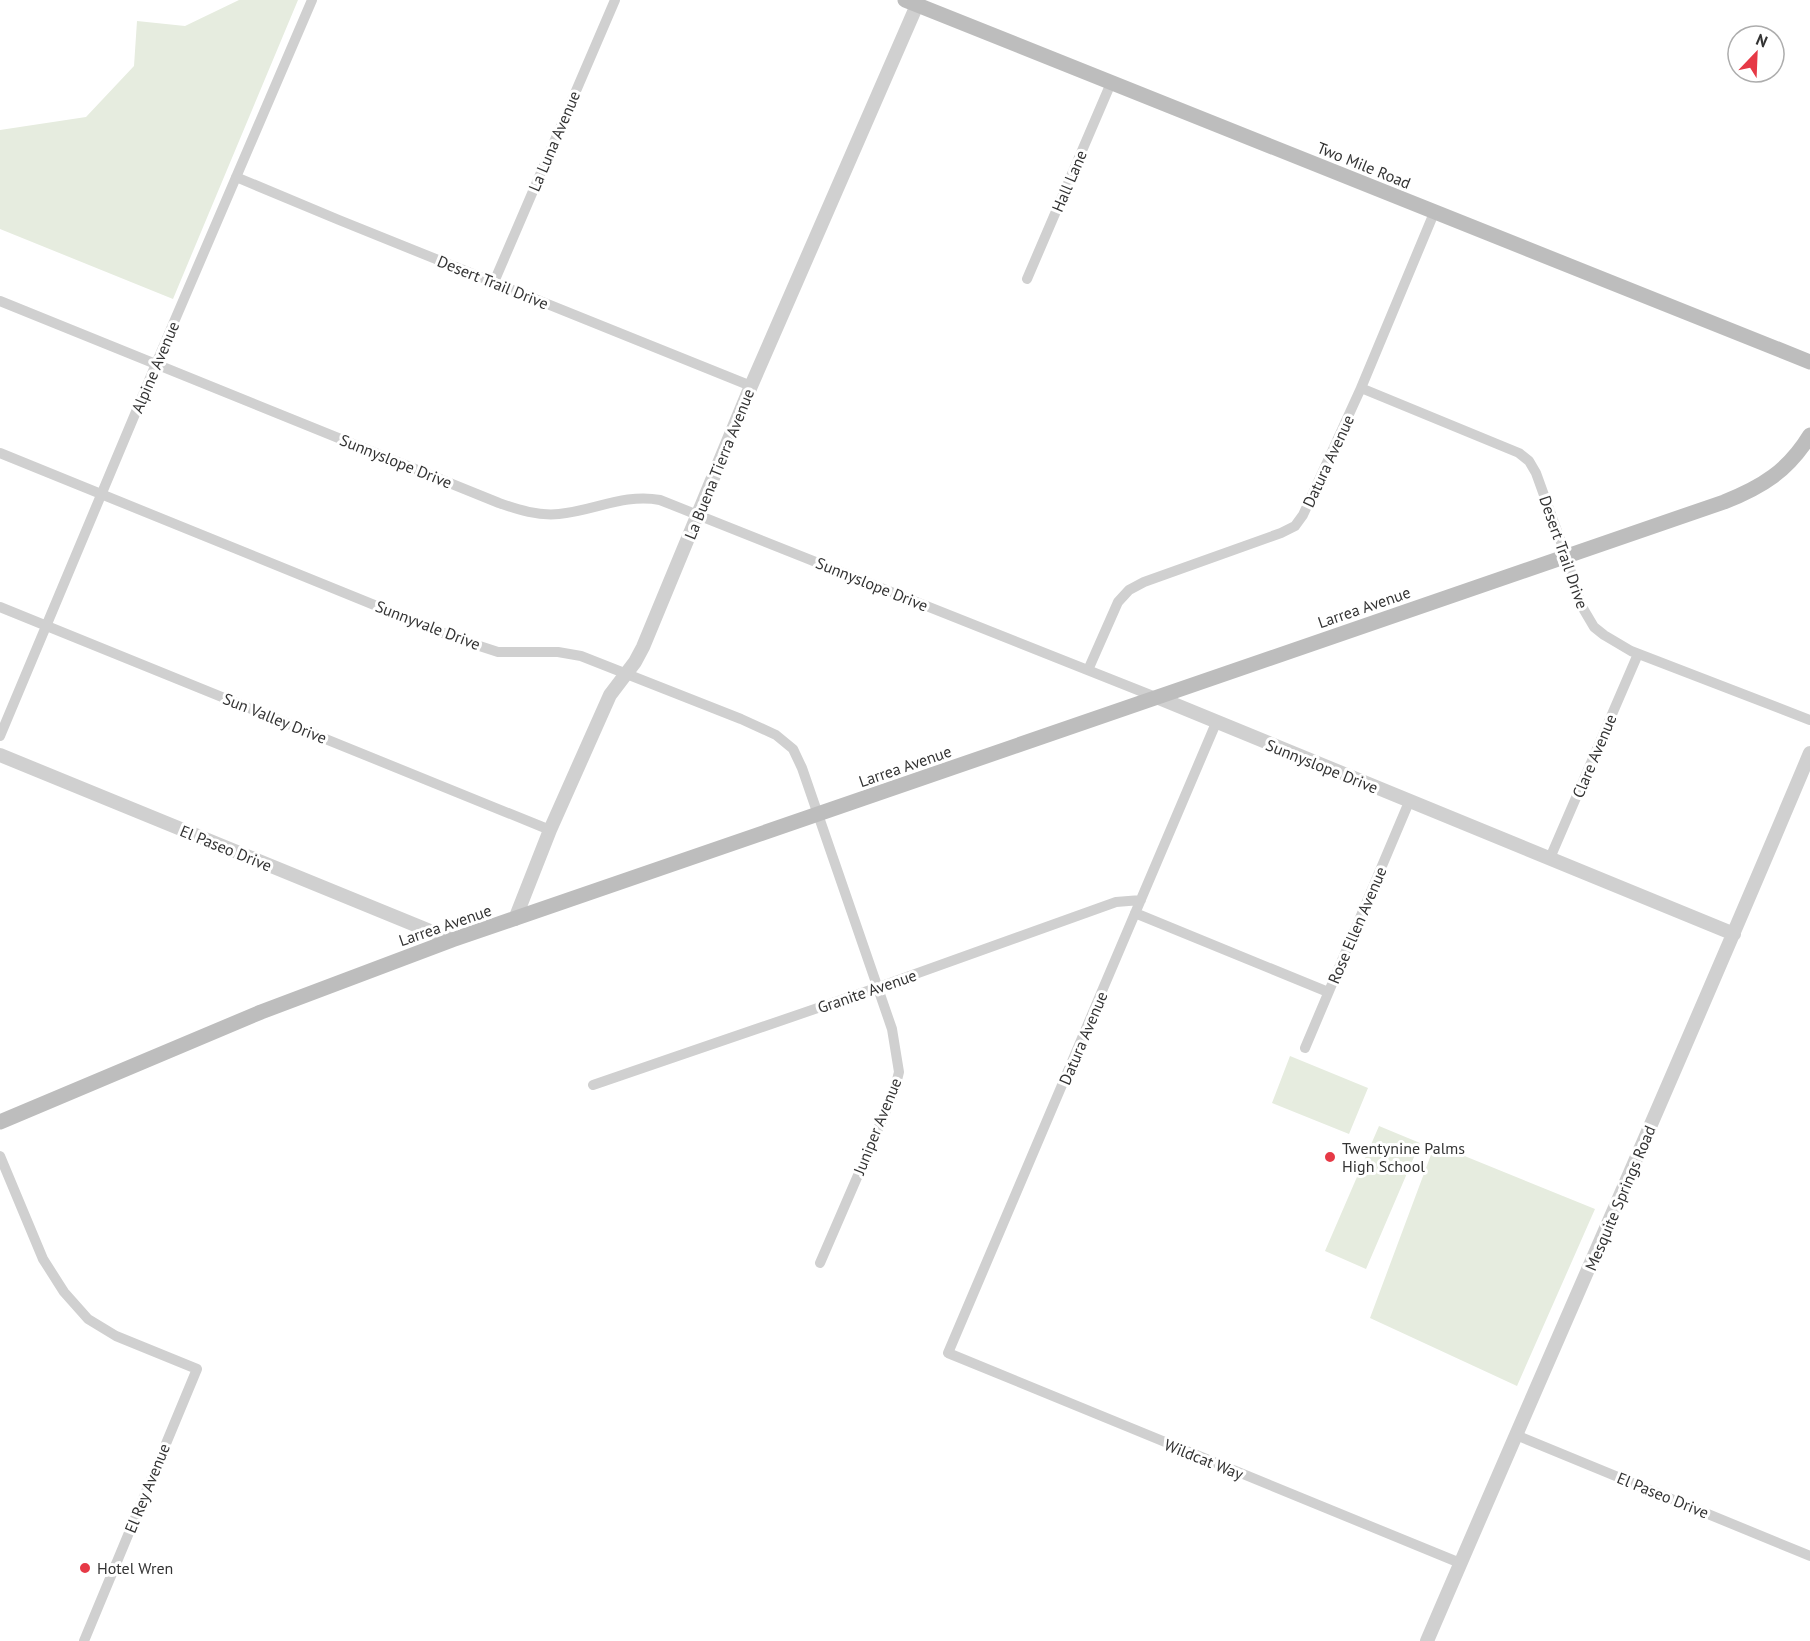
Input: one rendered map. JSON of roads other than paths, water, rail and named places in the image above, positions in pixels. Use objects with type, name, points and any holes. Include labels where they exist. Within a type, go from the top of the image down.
[{"type":"main road","name":"Two Mile Road","points":[[911,2],[1810,362]]},
{"type":"main road","name":"Larrea Avenue","points":[[0,1122],[261,1012],[452,940],[1745,494],[1781,471],[1795,458],[1810,435]]},
{"type":"street","name":"Alpine Avenue","points":[[0,736],[312,0]]},
{"type":"street","name":"La Luna Avenue","points":[[494,282],[615,0]]},
{"type":"street","name":"La Buena Tierra Avenue","points":[[515,919],[550,830],[610,696],[644,647],[911,2]]},
{"type":"street","name":"Hall Lane","points":[[1027,279],[1111,83]]},
{"type":"street","name":"Desert Trail Drive","points":[[236,177],[751,386]]},
{"type":"street","name":"Datura Avenue","points":[[1088,670],[1118,602],[1129,590],[1144,582],[1295,526],[1311,502],[1434,213]]},
{"type":"street","name":"Sunnyslope Drive","points":[[0,301],[528,513],[559,514],[589,509],[620,500],[650,498],[699,514],[1159,698],[1734,934]]},
{"type":"street","name":"Desert Trail Drive","points":[[1361,388],[1519,453],[1529,461],[1536,473],[1566,556],[1581,605],[1594,627],[1610,639],[1638,654],[1810,720]]},
{"type":"street","name":"Sunnyvale Drive","points":[[0,453],[458,639],[498,652],[558,652],[581,656],[741,719],[776,735],[793,749],[818,814]]},
{"type":"street","name":"Sun Valley Drive","points":[[0,607],[550,830]]},
{"type":"street","name":"Clare Avenue","points":[[1550,858],[1638,654]]},
{"type":"street","name":"Datura Avenue","points":[[948,1353],[1216,723]]},
{"type":"street","name":"Mesquite Springs Road","points":[[1427,1641],[1734,934],[1810,753]]},
{"type":"street","name":"El Paseo Drive","points":[[0,755],[452,940]]},
{"type":"street","name":"Rose Ellen Avenue","points":[[1305,1048],[1409,802]]},
{"type":"street","name":"Juniper Avenue","points":[[818,814],[879,987],[892,1029],[899,1072],[894,1092],[820,1263]]},
{"type":"street","name":"Granite Avenue","points":[[593,1085],[879,987],[1116,902],[1141,900]]},
{"type":"street","points":[[1135,913],[1328,992]]},
{"type":"street","name":"El Rey Avenue","points":[[0,1156],[43,1259],[64,1292],[87,1319],[116,1336],[196,1369],[84,1641]]},
{"type":"street","name":"Wildcat Way","points":[[948,1353],[1460,1563]]},
{"type":"street","name":"El Paseo Drive","points":[[1516,1435],[1810,1556]]},
{"type":"place","name":"Twentynine Palms High School","points":[[1330,1157]]},
{"type":"place","name":"Hotel Wren","points":[[85,1568]]}]
